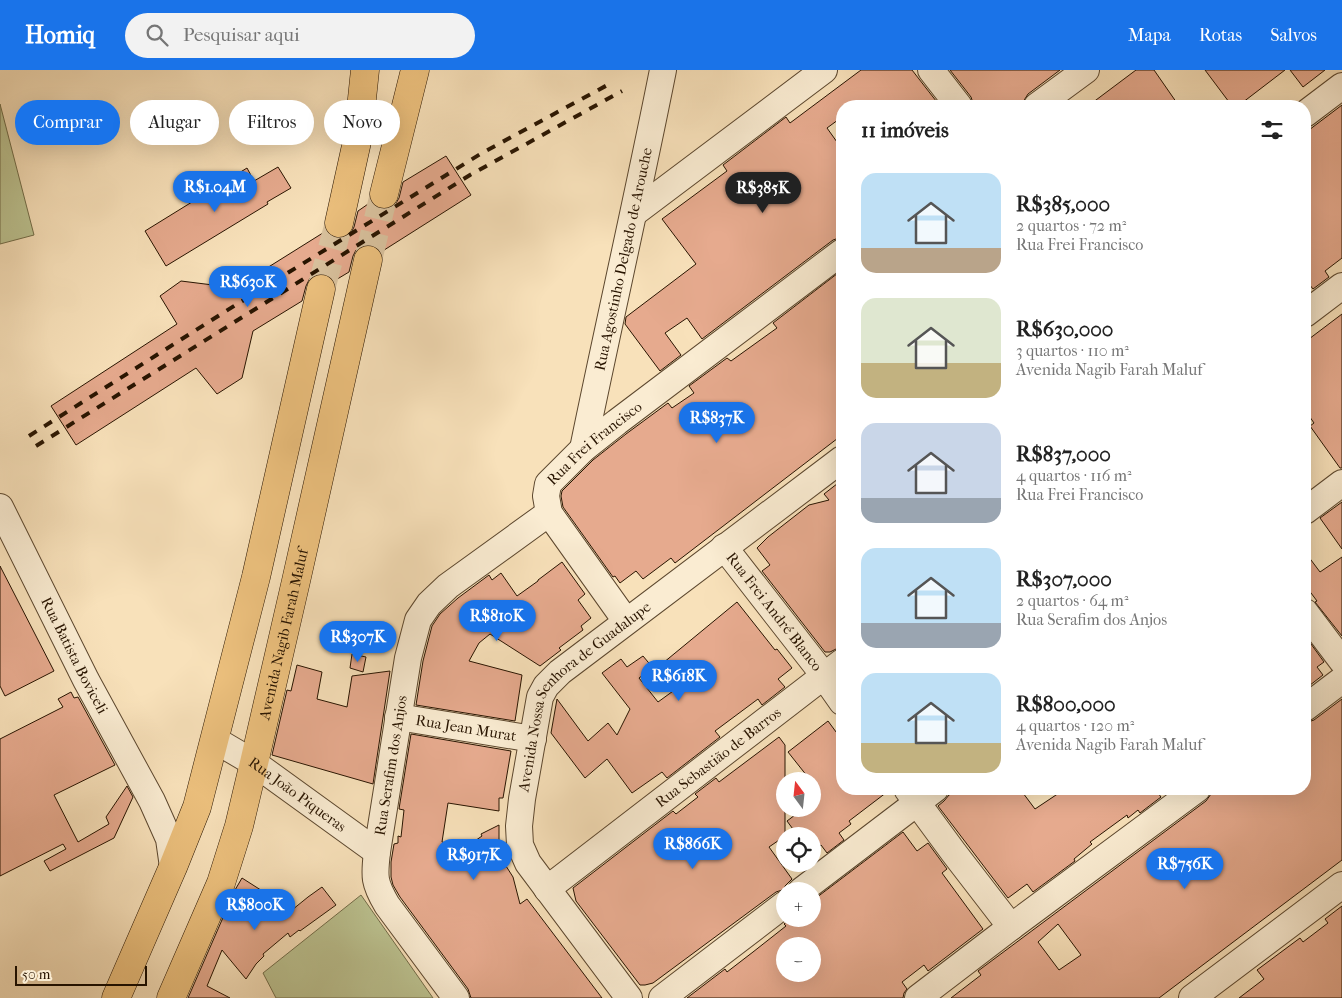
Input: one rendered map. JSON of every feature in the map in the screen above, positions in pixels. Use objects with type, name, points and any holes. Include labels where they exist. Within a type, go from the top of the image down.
[{"type":"main road","points":[[339,223],[358,137],[366,70]]},
{"type":"main road","points":[[384,194],[415,70]]},
{"type":"main road","name":"Avenida Nagib Farah Maluf","points":[[172,998],[221,883],[239,826],[368,260]]},
{"type":"main road","points":[[116,998],[197,807],[256,577],[321,289]]},
{"type":"street","name":"Rua Agostinho Delgado de Arouche","points":[[584,449],[663,70]]},
{"type":"street","points":[[634,213],[824,70]]},
{"type":"street","points":[[932,70],[954,100]]},
{"type":"street","points":[[1045,100],[1086,70]]},
{"type":"street","points":[[1311,109],[1342,86]]},
{"type":"street","name":"Rua Frei Francisco","points":[[549,513],[546,496],[548,484],[584,449],[836,257]]},
{"type":"street","points":[[1311,309],[1342,286]]},
{"type":"street","name":"Avenida Nossa Senhora de Guadalupe","points":[[629,998],[528,863],[520,845],[520,817],[540,697],[546,686],[560,672],[836,463]]},
{"type":"street","points":[[1311,506],[1342,483]]},
{"type":"street","name":"Rua Batista Boviceli","points":[[0,507],[86,680],[152,801],[169,839],[173,867]]},
{"type":"street","points":[[549,513],[626,621]]},
{"type":"street","name":"Rua Serafim dos Anjos","points":[[456,998],[387,905],[379,891],[374,874],[408,658],[418,620],[429,604],[448,586],[549,513]]},
{"type":"street","name":"Rua Frei André Blanco","points":[[724,547],[833,669]]},
{"type":"street","points":[[1311,620],[1342,661]]},
{"type":"street","name":"Rua Sebastião de Barros","points":[[547,889],[833,669]]},
{"type":"street","points":[[1311,703],[1342,680]]},
{"type":"street","name":"Rua Jean Murat","points":[[398,717],[533,739]]},
{"type":"street","name":"Rua João Piqueras","points":[[215,740],[254,763],[377,852]]},
{"type":"street","points":[[812,882],[918,795]]},
{"type":"street","points":[[921,795],[954,853],[1011,927]]},
{"type":"street","points":[[918,998],[1189,795]]},
{"type":"street","points":[[152,801],[172,808],[197,807]]},
{"type":"street","points":[[1192,998],[1342,885]]},
{"type":"street","points":[[662,998],[776,911]]},
{"type":"green space","points":[[0,104],[34,235],[0,244]]},
{"type":"green space","points":[[361,895],[433,998],[276,998],[263,973]]},
{"type":"building","points":[[861,70],[912,70],[935,100],[836,100],[836,121],[827,128],[836,141],[836,239],[702,339],[687,318],[665,333],[681,355],[660,371],[625,324],[626,317],[696,264],[662,219],[727,171],[723,165],[786,117],[790,123]]},
{"type":"building","points":[[950,70],[1060,70],[1028,94],[1024,100],[972,100]]},
{"type":"building","points":[[1136,70],[1154,70],[1175,100],[1096,100]]},
{"type":"building","points":[[1205,70],[1285,70],[1246,100],[1228,100]]},
{"type":"building","points":[[1290,70],[1325,70],[1303,87]]},
{"type":"building","points":[[1342,105],[1342,258],[1325,271],[1329,277],[1313,289],[1311,286],[1311,128]]},
{"type":"building","points":[[446,156],[471,195],[381,252],[372,245],[363,245],[356,250],[349,272],[334,281],[331,277],[324,274],[316,274],[310,278],[302,301],[253,331],[242,378],[217,394],[196,368],[76,445],[51,406],[177,324],[160,296],[181,281],[221,286],[227,293],[326,231],[335,238],[344,238],[351,233],[358,211],[371,202],[374,206],[381,209],[388,209],[395,205],[403,182]]},
{"type":"building","points":[[278,167],[291,188],[166,266],[145,231],[247,168],[254,181]]},
{"type":"building","points":[[836,275],[836,440],[675,563],[671,558],[643,579],[636,571],[620,583],[615,576],[613,577],[563,507],[562,491],[593,460],[626,434],[668,403],[672,408],[694,393],[689,386],[727,358],[731,361],[777,328],[773,323]]},
{"type":"building","points":[[1342,314],[1342,468],[1340,468],[1311,427],[1314,423],[1311,419],[1311,337]]},
{"type":"building","points":[[836,485],[836,649],[830,652],[825,652],[762,571],[770,565],[757,548],[809,505],[829,500],[824,494]]},
{"type":"building","points":[[1342,502],[1342,549],[1320,518]]},
{"type":"building","points":[[1342,557],[1342,636],[1315,602],[1317,601],[1311,593],[1311,560],[1320,572]]},
{"type":"building","points":[[562,562],[585,594],[578,600],[591,618],[581,626],[583,630],[559,648],[561,650],[540,666],[490,634],[479,643],[469,661],[522,675],[515,721],[416,705],[423,661],[432,626],[440,614],[489,575],[492,580],[501,573],[517,596]]},
{"type":"building","points":[[0,566],[54,671],[5,696],[0,686]]},
{"type":"building","points":[[737,602],[775,650],[777,649],[792,668],[778,679],[785,687],[762,705],[758,699],[715,731],[720,737],[667,778],[662,772],[632,793],[607,759],[585,778],[551,733],[557,699],[588,741],[608,723],[617,735],[630,709],[602,673],[621,659],[627,667],[643,656],[653,668],[639,678],[658,702],[680,686],[663,663]]},
{"type":"building","points":[[1311,644],[1324,662],[1317,667],[1323,675],[1311,684]]},
{"type":"building","points":[[352,654],[366,657],[363,672],[350,668]]},
{"type":"building","points":[[297,665],[322,672],[317,699],[347,707],[352,676],[390,671],[373,784],[272,755],[287,690],[291,691]]},
{"type":"building","points":[[71,692],[74,698],[78,697],[115,765],[54,795],[78,842],[109,824],[106,817],[127,786],[133,797],[114,838],[50,871],[44,861],[66,849],[63,844],[0,876],[0,739],[63,707],[58,699]]},
{"type":"building","points":[[1342,699],[1342,860],[1159,998],[951,998],[981,975],[978,971],[1206,801],[1210,795],[1311,795],[1311,721]],"holes":[[[1058,924],[1081,955],[1059,970],[1038,942]]]},
{"type":"building","points":[[828,721],[836,732],[836,795],[883,795],[849,821],[851,824],[839,833],[844,840],[827,853],[821,845],[821,827],[791,827],[787,821],[791,818],[821,818],[821,772],[804,772],[788,752]]},
{"type":"building","points":[[411,734],[511,751],[503,798],[499,798],[499,811],[448,803],[442,842],[446,843],[446,861],[482,836],[481,834],[499,825],[499,846],[506,866],[513,877],[520,904],[527,899],[602,998],[471,998],[468,989],[400,897],[391,877],[394,844],[398,843],[398,836],[401,837],[404,810],[399,809]]},
{"type":"building","points":[[779,737],[785,745],[785,772],[776,772],[776,818],[785,818],[785,827],[776,827],[776,842],[769,847],[776,857],[776,872],[787,872],[792,879],[789,882],[776,882],[776,892],[653,983],[640,985],[576,901],[573,888],[673,811],[676,814],[698,797],[695,794],[716,778],[719,782]]},
{"type":"building","points":[[949,795],[1024,795],[1035,809],[1056,795],[1160,795],[1161,797],[1140,813],[1138,810],[1128,818],[1127,815],[1090,842],[1092,844],[1074,859],[1075,861],[1033,892],[1027,884],[1008,898],[938,806]]},
{"type":"building","points":[[903,832],[917,851],[928,843],[947,869],[942,873],[983,929],[928,971],[924,965],[902,982],[907,989],[903,998],[687,998],[725,969],[727,972],[785,927],[821,927],[821,894]]},
{"type":"building","points":[[242,878],[292,910],[322,887],[336,905],[290,937],[288,933],[263,954],[264,956],[246,979],[222,950],[207,986],[230,998],[188,998],[235,890]]},
{"type":"building","points":[[1342,906],[1342,998],[1239,998],[1264,979],[1257,970],[1300,938],[1303,942],[1328,923],[1325,919]]},
{"type":"tunnel","points":[[368,260],[384,194]]},
{"type":"tunnel","points":[[321,289],[339,223]]},
{"type":"railway","points":[[29,436],[226,311],[482,153],[613,82]]},
{"type":"railway","points":[[36,446],[470,175],[622,91]]}]
